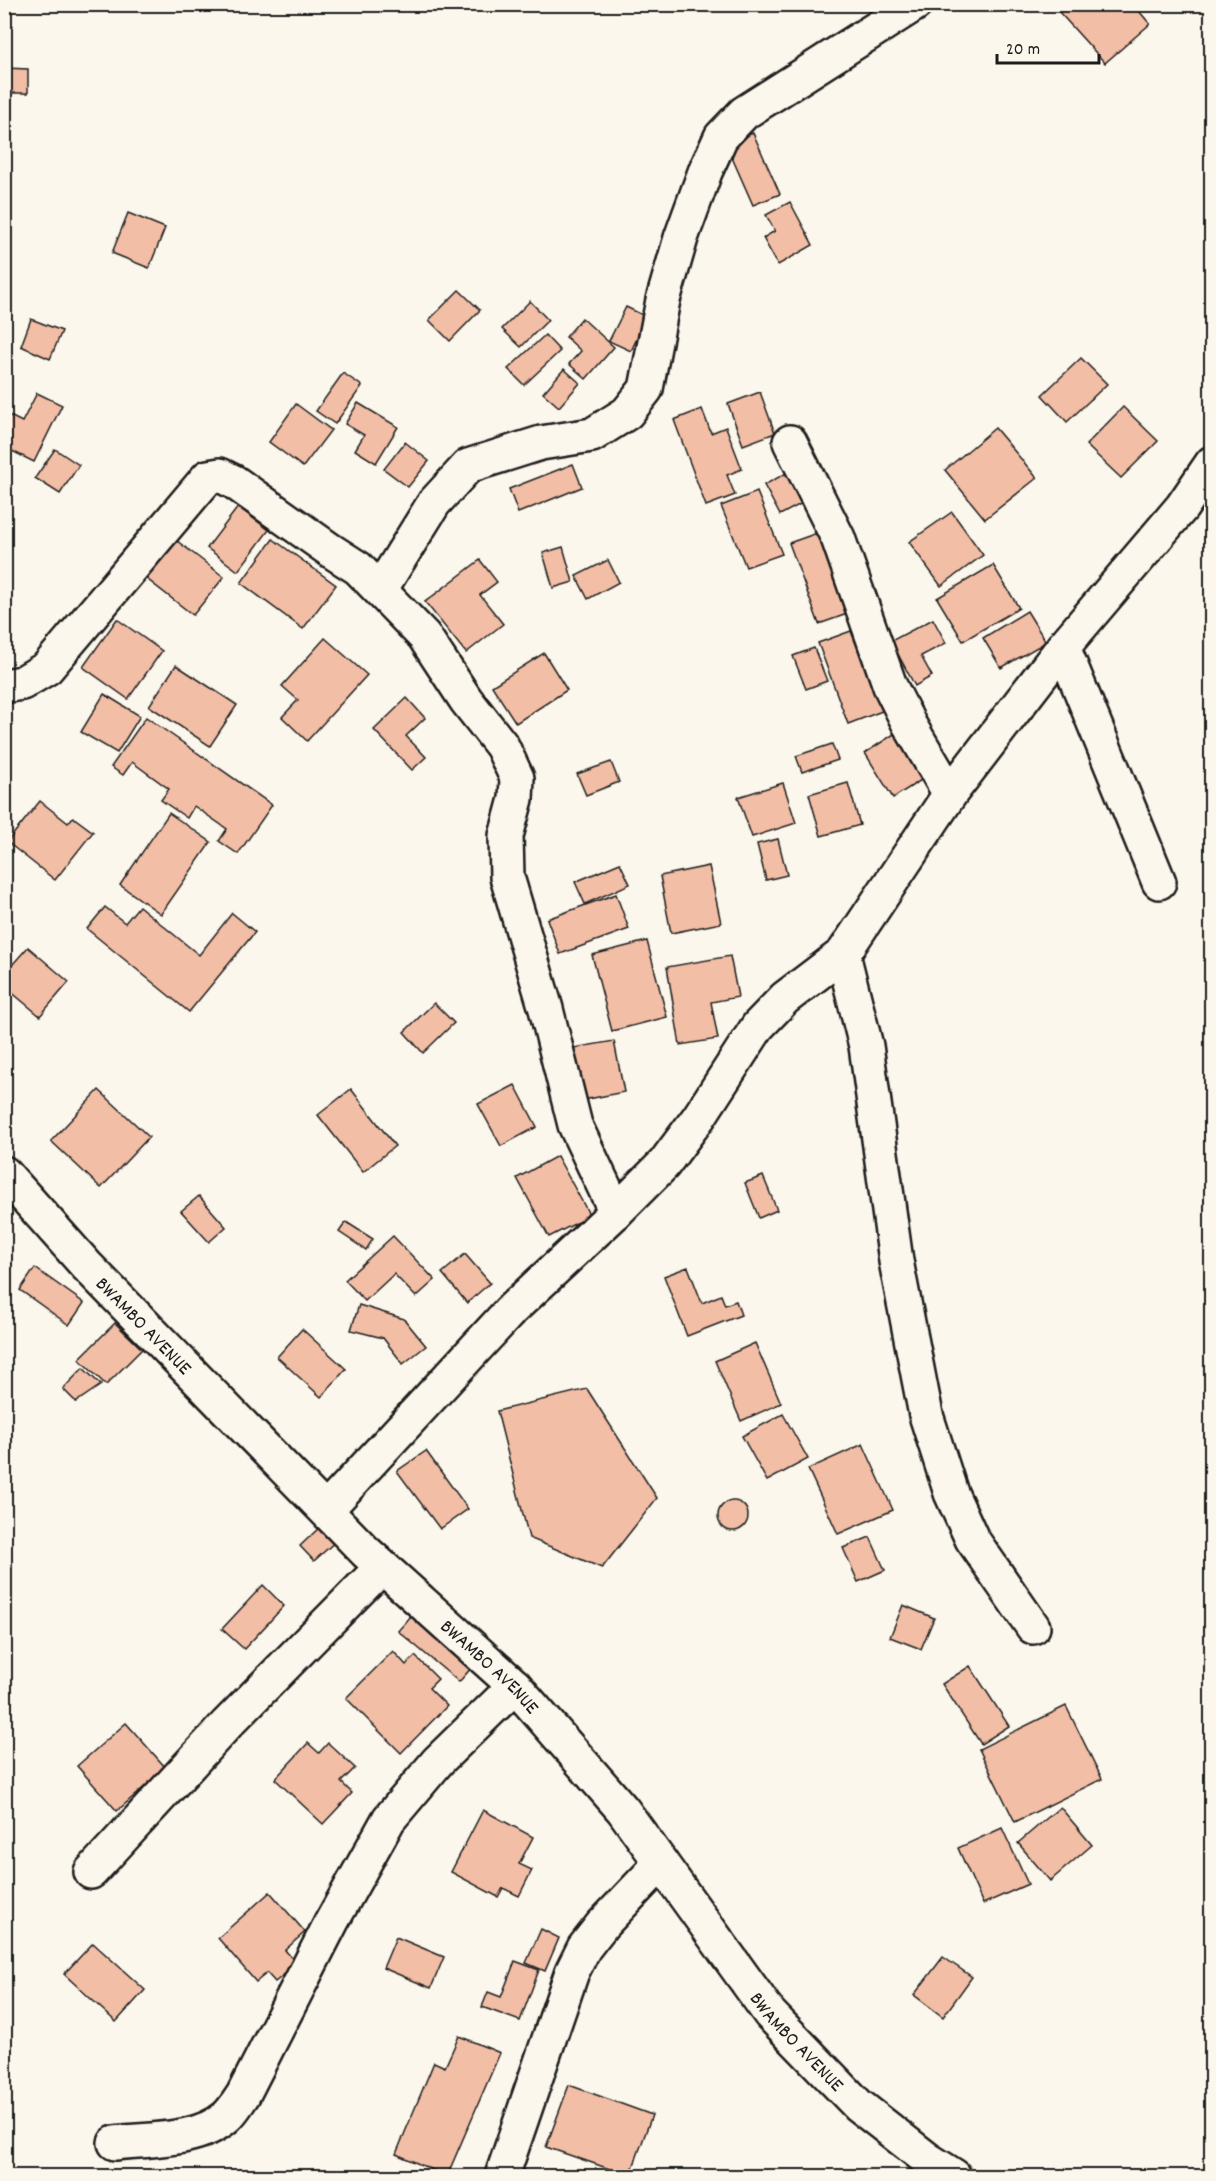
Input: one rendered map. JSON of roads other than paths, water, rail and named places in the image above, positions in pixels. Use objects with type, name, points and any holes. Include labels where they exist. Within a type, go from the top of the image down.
[{"type":"street","points":[[380,590],[434,503],[468,466],[541,443],[592,435],[627,414],[646,389],[663,300],[681,238],[720,137],[744,113],[915,4]]},
{"type":"street","points":[[790,442],[838,538],[890,686],[909,724],[950,794]]},
{"type":"street","points":[[326,1510],[512,1309],[664,1164],[699,1117],[758,1026],[786,998],[843,954],[950,794],[1063,647],[1182,507],[1212,464]]},
{"type":"street","points":[[4,686],[22,683],[47,668],[207,477],[220,475],[234,482],[358,568],[424,636],[466,700],[502,746],[517,778],[516,799],[506,836],[507,877],[546,1008],[575,1125],[616,1212]]},
{"type":"street","points":[[1063,647],[1159,882]]},
{"type":"street","points":[[843,954],[866,1046],[896,1261],[926,1415],[951,1493],[972,1539],[1033,1627]]},
{"type":"street","name":"BWAMBO AVENUE","points":[[4,1173],[86,1265],[382,1567],[515,1686],[622,1810],[770,2014],[858,2105],[927,2159],[954,2176]]},
{"type":"street","points":[[91,1872],[227,1724],[382,1567]]},
{"type":"street","points":[[115,2143],[192,2134],[212,2128],[228,2116],[243,2095],[332,1921],[389,1819],[438,1761],[515,1686]]},
{"type":"street","points":[[502,2176],[572,1971],[584,1948],[602,1925],[661,1863]]}]
